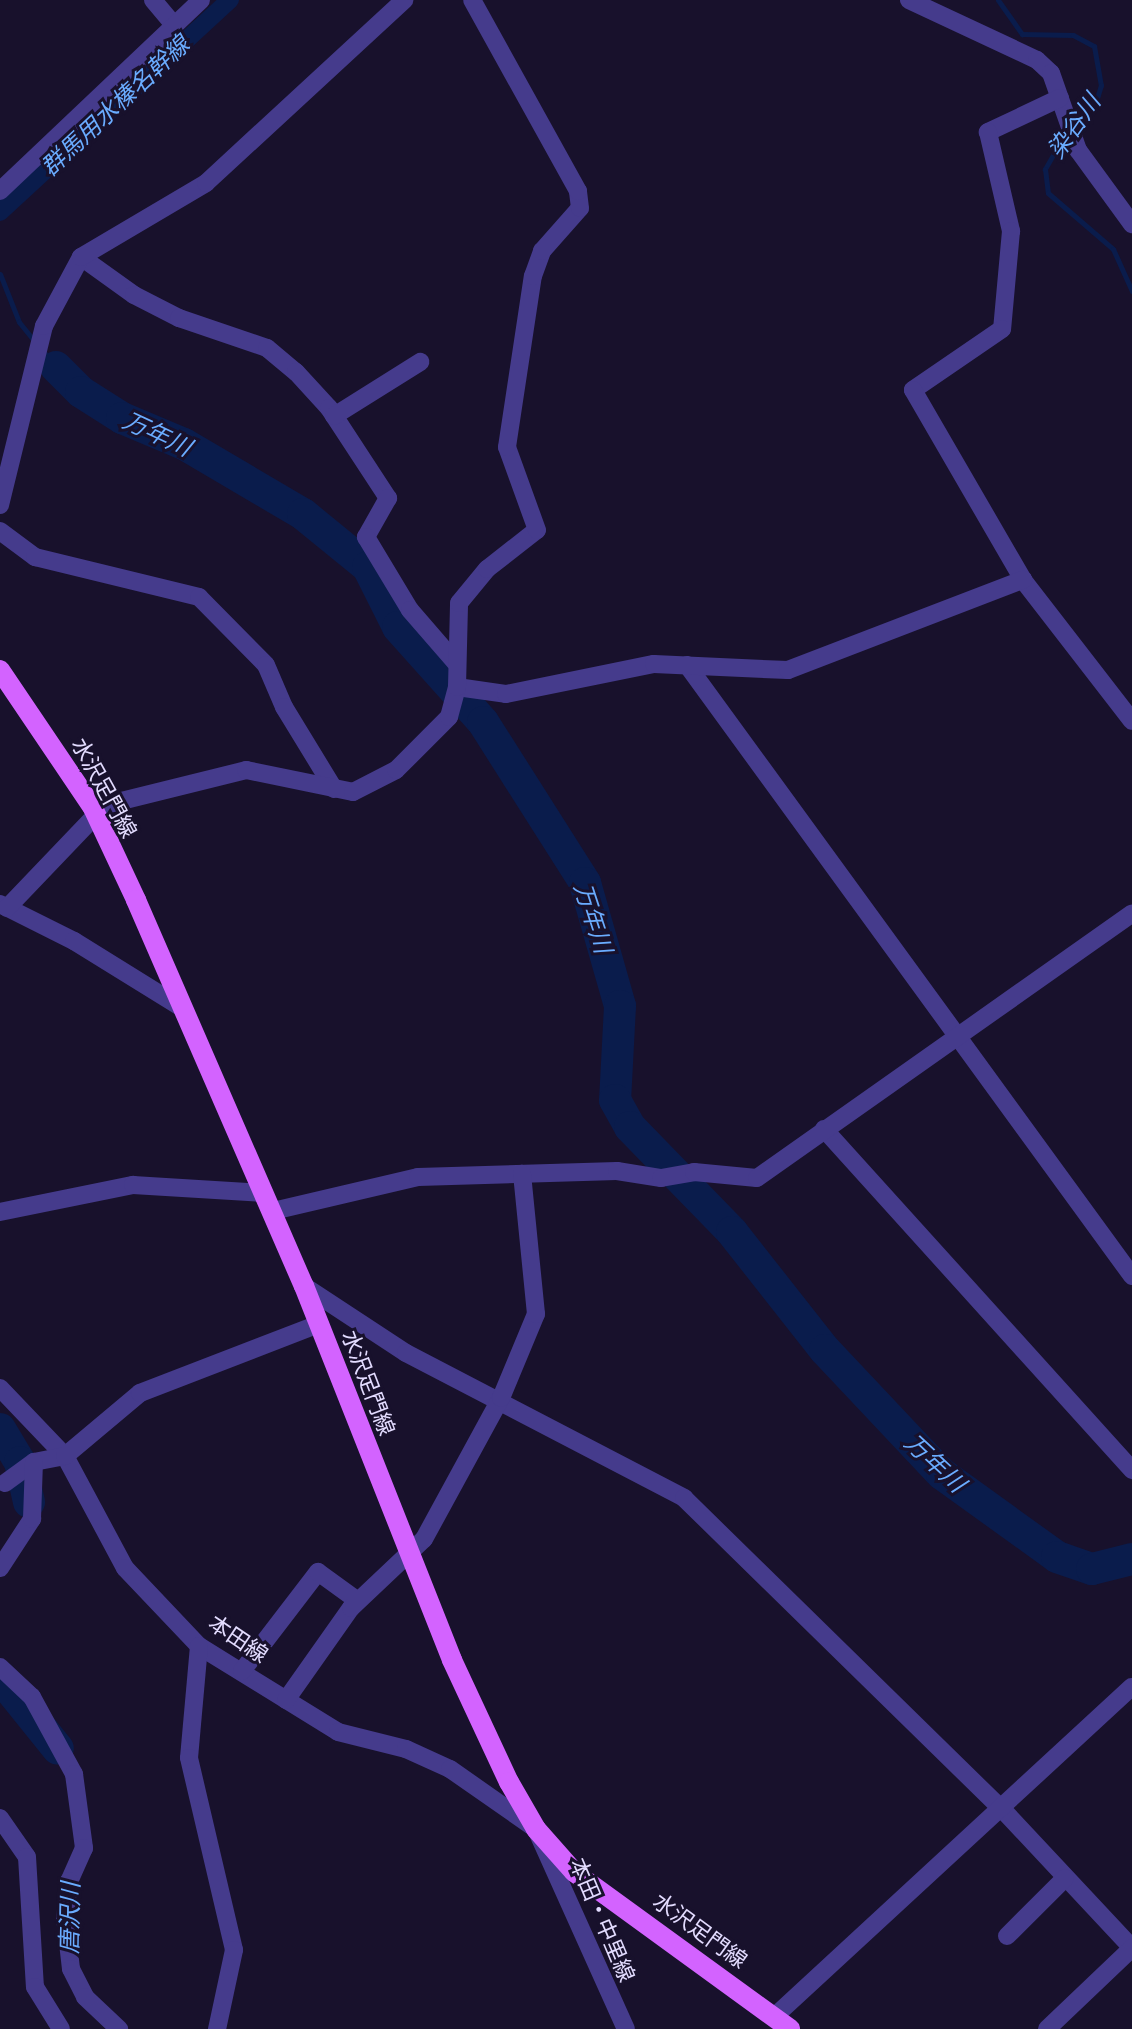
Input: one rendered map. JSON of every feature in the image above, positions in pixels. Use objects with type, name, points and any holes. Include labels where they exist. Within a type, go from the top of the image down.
[{"type":"main road","name":"水沢足門線","points":[[0,670],[94,812],[269,1202],[409,1557],[483,1728],[536,1829],[574,1872],[782,2023]]},
{"type":"street","points":[[153,0],[174,25]]},
{"type":"street","points":[[2,186],[201,0]]},
{"type":"street","points":[[0,505],[42,333],[81,257],[206,183],[404,0]]},
{"type":"street","points":[[182,1008],[74,941],[3,906],[94,812],[246,770],[334,789],[368,788],[396,770],[438,733],[457,687],[455,662],[459,603],[487,569],[537,530],[507,447],[533,276],[542,251],[580,208],[578,191],[472,0]]},
{"type":"street","points":[[909,0],[1037,60],[1060,98],[1078,150],[1132,224]]},
{"type":"street","points":[[1060,98],[988,132],[1011,231],[1002,329],[913,390],[1023,580],[1132,721]]},
{"type":"street","points":[[81,257],[179,318],[267,348],[334,416],[388,498],[366,537],[410,610],[455,662]]},
{"type":"street","points":[[334,416],[420,362]]},
{"type":"street","points":[[0,531],[35,557],[199,597],[266,665],[284,707],[334,789]]},
{"type":"street","points":[[457,687],[506,694],[623,669],[687,665],[788,670],[1023,580]]},
{"type":"street","points":[[687,665],[1132,1276]]},
{"type":"street","points":[[0,1212],[133,1185],[269,1202],[418,1177],[522,1174],[757,1178],[1132,913]]},
{"type":"street","points":[[824,1129],[1132,1470]]},
{"type":"street","points":[[286,1700],[358,1601],[409,1557],[501,1398],[536,1314],[522,1174]]},
{"type":"street","points":[[304,1286],[406,1353],[501,1398],[537,1423],[657,1481],[704,1514],[836,1652],[1003,1810],[1132,1948],[1047,2029]]},
{"type":"street","points":[[5,1483],[34,1462],[65,1456],[140,1393],[319,1324]]},
{"type":"street","name":"本田線","points":[[0,1388],[65,1456],[125,1568],[199,1646],[338,1732],[427,1757],[536,1829]]},
{"type":"street","points":[[0,1568],[32,1519],[34,1462]]},
{"type":"street","points":[[242,1671],[318,1572],[358,1601]]},
{"type":"street","points":[[199,1646],[189,1758],[234,1950],[217,2029]]},
{"type":"street","points":[[0,1667],[32,1697],[77,1783],[84,1848],[69,1881],[65,1917],[71,1969],[85,1997],[119,2029]]},
{"type":"street","points":[[782,2023],[1132,1687]]},
{"type":"street","points":[[0,1818],[27,1857],[35,1987],[61,2029]]},
{"type":"street","name":"本田・中里線","points":[[536,1829],[626,2029]]},
{"type":"street","points":[[1007,1936],[1065,1878]]},
{"type":"waterway","name":"群馬用水榛名幹線","points":[[0,212],[230,0]]},
{"type":"waterway","name":"染谷川","points":[[998,0],[1022,34],[1073,35],[1094,46],[1101,85],[1096,101],[1073,125]]},
{"type":"waterway","name":"染谷川","points":[[1066,132],[1045,169],[1048,193],[1113,249],[1132,291]]},
{"type":"waterway","name":"万年川","points":[[0,274],[19,322],[36,343]]},
{"type":"waterway","name":"万年川","points":[[43,351],[56,367]]},
{"type":"waterway","name":"万年川","points":[[56,367],[81,392],[122,418],[184,444],[303,514],[368,567],[398,627],[483,722],[585,883],[620,1006],[615,1100],[630,1127],[732,1232],[825,1350],[942,1474],[1057,1557],[1092,1569],[1132,1559]]},
{"type":"waterway","name":"唐沢川","points":[[0,1429],[20,1462],[29,1502]]},
{"type":"waterway","name":"唐沢川","points":[[0,1677],[58,1749]]}]
